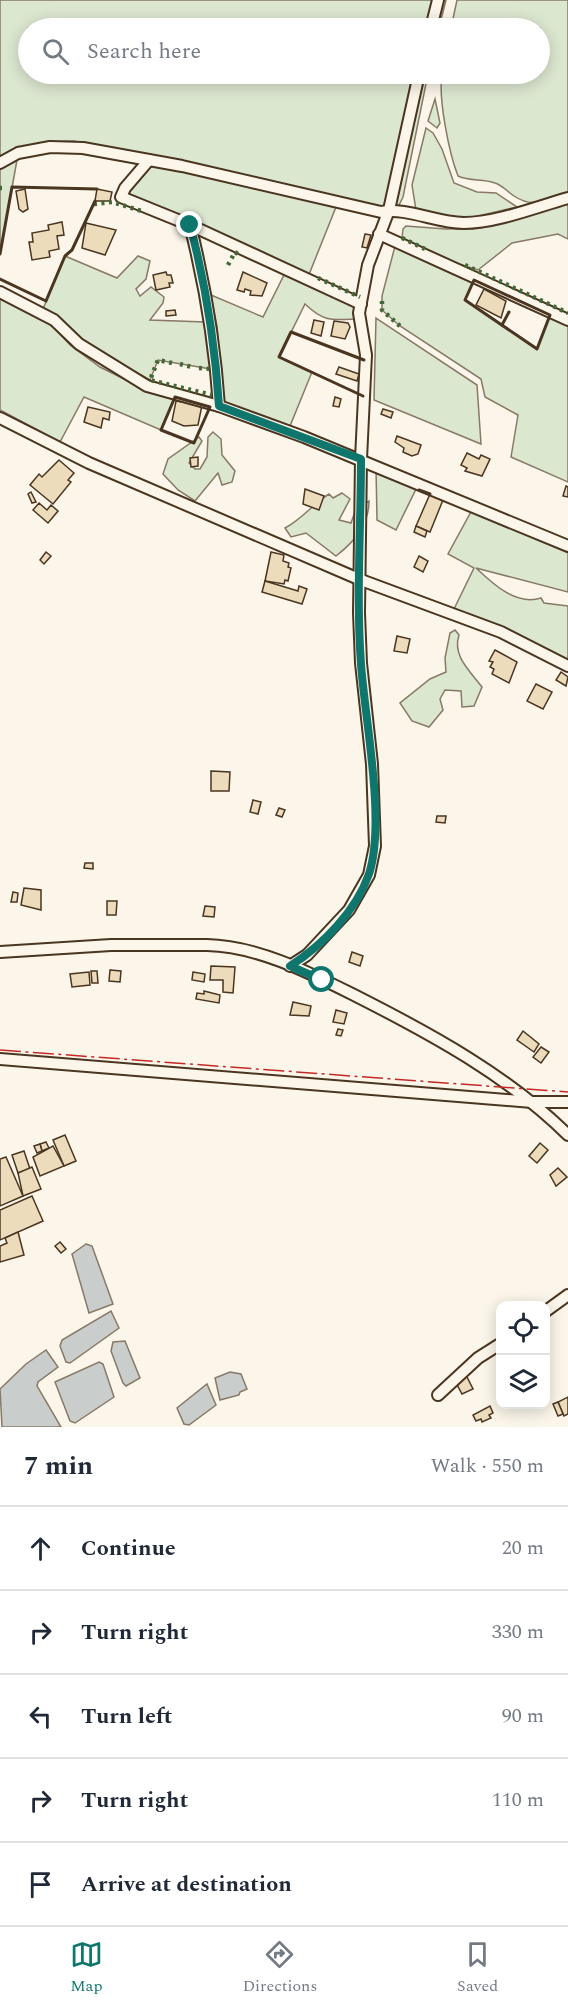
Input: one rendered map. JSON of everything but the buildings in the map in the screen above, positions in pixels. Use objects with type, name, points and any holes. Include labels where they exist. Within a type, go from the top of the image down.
[{"type":"street","points":[[434,18],[438,0]]},
{"type":"street","points":[[290,966],[307,955],[349,910],[360,893],[372,860],[373,798],[361,663],[361,459],[366,355],[359,313],[368,265],[389,210],[418,84]]},
{"type":"street","points":[[0,163],[18,153],[50,147],[83,148],[149,160],[381,212],[389,210],[441,222],[479,223],[568,198]]},
{"type":"street","points":[[149,160],[125,188],[121,197],[190,225],[361,304]]},
{"type":"street","points":[[190,225],[211,325],[219,406]]},
{"type":"street","points":[[379,234],[568,320]]},
{"type":"street","points":[[0,292],[54,320],[79,344],[147,387],[219,406],[361,459],[568,546]]},
{"type":"street","points":[[0,418],[89,463],[361,580],[501,632],[568,666]]},
{"type":"street","points":[[0,952],[111,945],[223,945],[290,966],[407,1022],[476,1063],[532,1101],[568,1135]]},
{"type":"street","points":[[0,1059],[568,1102]]},
{"type":"street","points":[[550,1308],[568,1295]]},
{"type":"street","points":[[438,1395],[478,1358],[496,1347]]},
{"type":"green space","points":[[0,0],[446,0],[442,18],[18,18],[18,84],[426,84],[403,197],[398,207],[385,208],[74,141],[36,144],[0,156]]},
{"type":"green space","points":[[457,0],[568,0],[568,193],[541,202],[528,202],[495,183],[458,176],[445,125],[441,84],[550,84],[550,18],[453,18]]},
{"type":"green space","points":[[435,99],[440,123],[437,128],[428,121]]},
{"type":"green space","points":[[426,128],[433,133],[442,149],[454,183],[477,192],[496,193],[517,207],[465,219],[426,214],[416,210],[412,185]]},
{"type":"green space","points":[[17,160],[0,254],[0,169]]},
{"type":"green space","points":[[152,165],[336,207],[308,277],[196,223],[127,195]]},
{"type":"green space","points":[[568,203],[568,239],[558,234],[512,243],[478,270],[450,261],[402,238],[403,229],[406,226],[446,229],[480,228]]},
{"type":"green space","points":[[395,246],[425,261],[474,280],[465,300],[537,348],[550,315],[568,324],[568,482],[511,457],[518,415],[485,397],[481,379],[400,326],[382,310],[382,296]]},
{"type":"green space","points":[[65,256],[117,278],[138,256],[150,261],[146,279],[136,289],[140,296],[151,287],[164,297],[163,303],[150,320],[205,322],[211,369],[158,360],[150,380],[81,342],[43,309]]},
{"type":"green space","points":[[284,275],[359,307],[356,319],[328,319],[317,314],[305,304],[279,357],[312,372],[290,426],[227,405],[222,400],[217,327],[211,295],[263,317]]},
{"type":"green space","points":[[0,296],[49,322],[70,345],[100,367],[148,391],[175,397],[161,430],[84,397],[60,442],[0,410]]},
{"type":"green space","points":[[376,318],[477,385],[481,444],[374,400]]},
{"type":"green space","points":[[213,432],[221,439],[222,455],[235,471],[232,482],[222,485],[218,473],[195,501],[178,490],[163,474],[168,459],[199,437],[202,441],[189,463],[195,469],[200,469],[207,457],[208,437]]},
{"type":"green space","points":[[376,468],[417,487],[396,530],[377,520]]},
{"type":"green space","points":[[342,493],[350,499],[339,520],[351,523],[356,509],[369,501],[363,525],[343,551],[336,556],[306,533],[291,537],[285,528],[329,494],[333,498]]},
{"type":"green space","points":[[472,510],[568,550],[568,592],[476,568],[497,587],[514,596],[532,600],[541,598],[544,603],[568,606],[568,660],[485,620],[454,609],[474,568],[448,554]]},
{"type":"green space","points":[[455,630],[459,635],[457,643],[460,656],[482,687],[474,706],[462,707],[461,691],[445,690],[440,699],[443,710],[429,727],[412,721],[400,703],[430,679],[446,672],[445,658],[450,633]]},
{"type":"shaded area","points":[[86,1244],[92,1246],[113,1304],[89,1313],[72,1254]]},
{"type":"shaded area","points":[[111,1311],[119,1328],[70,1363],[66,1362],[60,1346],[62,1340]]},
{"type":"shaded area","points":[[125,1341],[140,1378],[126,1386],[111,1351],[113,1342]]},
{"type":"shaded area","points":[[46,1350],[58,1367],[38,1382],[37,1386],[61,1427],[2,1427],[0,1389],[26,1364]]},
{"type":"shaded area","points":[[99,1362],[103,1364],[114,1397],[75,1423],[70,1421],[55,1382]]},
{"type":"shaded area","points":[[230,1372],[241,1374],[247,1389],[239,1395],[220,1400],[215,1378]]},
{"type":"shaded area","points":[[207,1384],[216,1405],[189,1425],[184,1424],[177,1408]]},
{"type":"hedge","points":[[94,204],[112,202],[145,212]]},
{"type":"hedge","points":[[402,238],[427,250]]},
{"type":"hedge","points":[[228,265],[235,252],[238,254]]},
{"type":"hedge","points":[[465,265],[568,313]]},
{"type":"hedge","points":[[318,278],[360,297]]},
{"type":"hedge","points":[[382,301],[382,310],[400,326]]},
{"type":"hedge","points":[[172,363],[158,360],[150,380],[212,395]]},
{"type":"hedge","points":[[180,364],[192,367]]},
{"type":"hedge","points":[[199,368],[211,369]]},
{"type":"wall","points":[[0,254],[12,187],[97,189]]},
{"type":"wall","points":[[0,279],[46,301],[65,256],[72,250],[95,201]]},
{"type":"wall","points":[[474,280],[550,315],[537,349],[465,300],[474,280]]},
{"type":"wall","points":[[502,325],[509,312]]},
{"type":"wall","points":[[363,396],[279,357],[291,332],[364,360]]},
{"type":"wall","points":[[175,397],[210,407],[194,443],[161,430],[175,397]]},
{"type":"wall","points":[[419,490],[430,494]]},
{"type":"power","points":[[0,1050],[568,1092]]},
{"type":"route","points":[[190,225],[216,353],[219,406],[361,459],[362,535],[359,613],[361,663],[372,764],[375,846],[369,874],[349,910],[307,955],[290,966],[322,980]]}]
